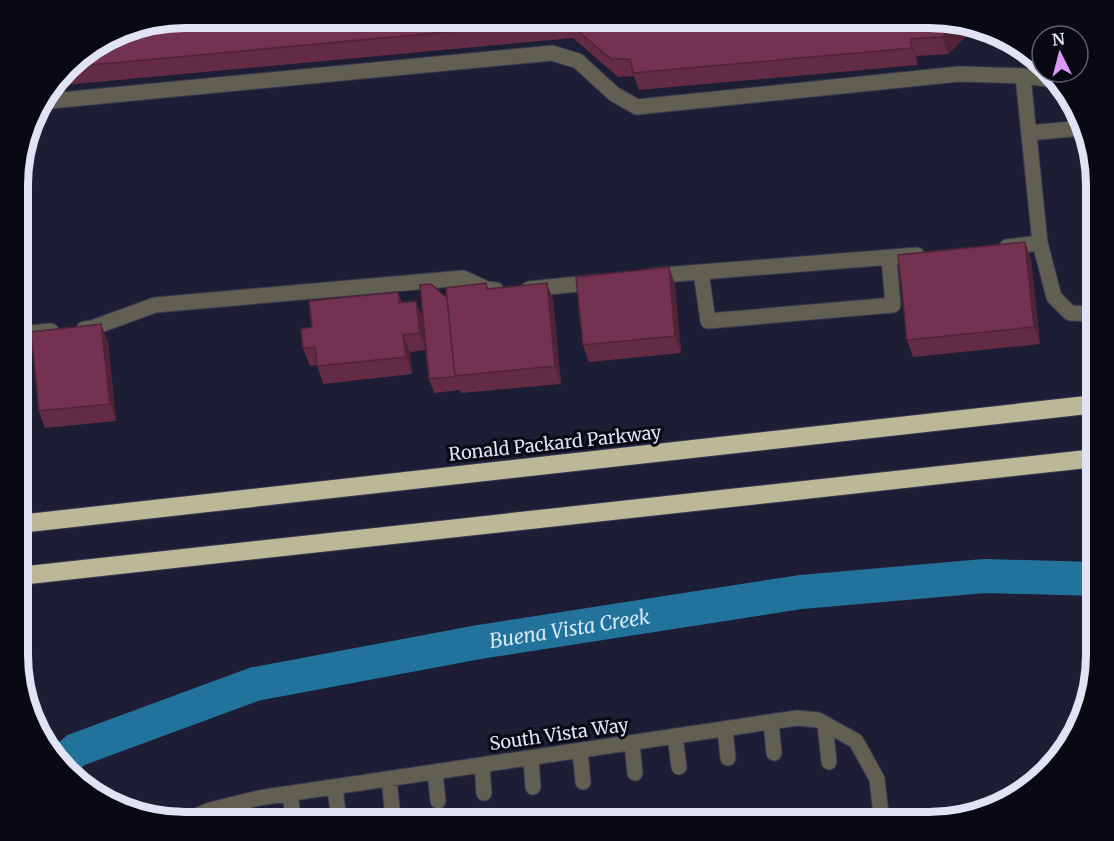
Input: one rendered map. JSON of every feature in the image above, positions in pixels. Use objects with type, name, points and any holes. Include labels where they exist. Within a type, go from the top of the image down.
[{"type":"highway","name":"Ronald Packard Parkway","points":[[29,522],[1086,405]]},
{"type":"highway","points":[[29,575],[1085,459]]},
{"type":"highway","points":[[29,583],[127,564]]},
{"type":"lane","points":[[54,101],[552,53],[578,61],[614,94],[637,107],[958,74],[1030,77]]},
{"type":"lane","points":[[1023,76],[1040,243],[1054,297],[1070,314],[1086,314]]},
{"type":"lane","points":[[1029,133],[1074,129]]},
{"type":"lane","points":[[989,249],[1040,243]]},
{"type":"lane","points":[[634,278],[930,254]]},
{"type":"lane","points":[[701,272],[708,321],[893,305],[889,258]]},
{"type":"lane","points":[[28,333],[92,328],[155,305],[463,278],[487,289],[510,290],[614,280]]},
{"type":"lane","name":"South Vista Way","points":[[206,812],[241,802],[291,794],[797,718],[818,720],[856,741],[877,779],[881,812]]},
{"type":"lane","points":[[771,722],[774,753]]},
{"type":"lane","points":[[825,723],[829,762]]},
{"type":"lane","points":[[725,729],[728,758]]},
{"type":"lane","points":[[675,736],[679,767]]},
{"type":"lane","points":[[632,743],[635,773]]},
{"type":"lane","points":[[580,751],[583,783]]},
{"type":"lane","points":[[531,758],[533,787]]},
{"type":"lane","points":[[482,765],[484,793]]},
{"type":"lane","points":[[435,772],[438,801]]},
{"type":"lane","points":[[389,779],[392,807]]},
{"type":"lane","points":[[336,787],[339,812]]},
{"type":"lane","points":[[291,794],[293,812]]},
{"type":"lane","points":[[241,802],[242,812]]},
{"type":"building","points":[[185,28],[486,28],[84,66],[125,40],[165,30]]},
{"type":"building","points":[[575,29],[948,30],[942,37],[910,39],[912,48],[633,73],[630,59],[611,59]]},
{"type":"building","points":[[1025,242],[1034,327],[907,340],[898,255]]},
{"type":"building","points":[[669,267],[675,336],[583,345],[576,277]]},
{"type":"building","points":[[486,283],[487,289],[547,283],[555,366],[455,376],[446,288]]},
{"type":"building","points":[[431,284],[447,298],[455,377],[429,379],[420,285]]},
{"type":"building","points":[[398,292],[399,303],[416,301],[420,333],[403,335],[406,357],[317,366],[315,347],[303,348],[301,329],[312,327],[309,301]]},
{"type":"building","points":[[101,324],[110,404],[39,411],[31,332]]},
{"type":"waterway","name":"Buena Vista Creek","points":[[67,758],[76,750],[255,684],[479,642],[801,592],[985,576],[1085,579]]}]
